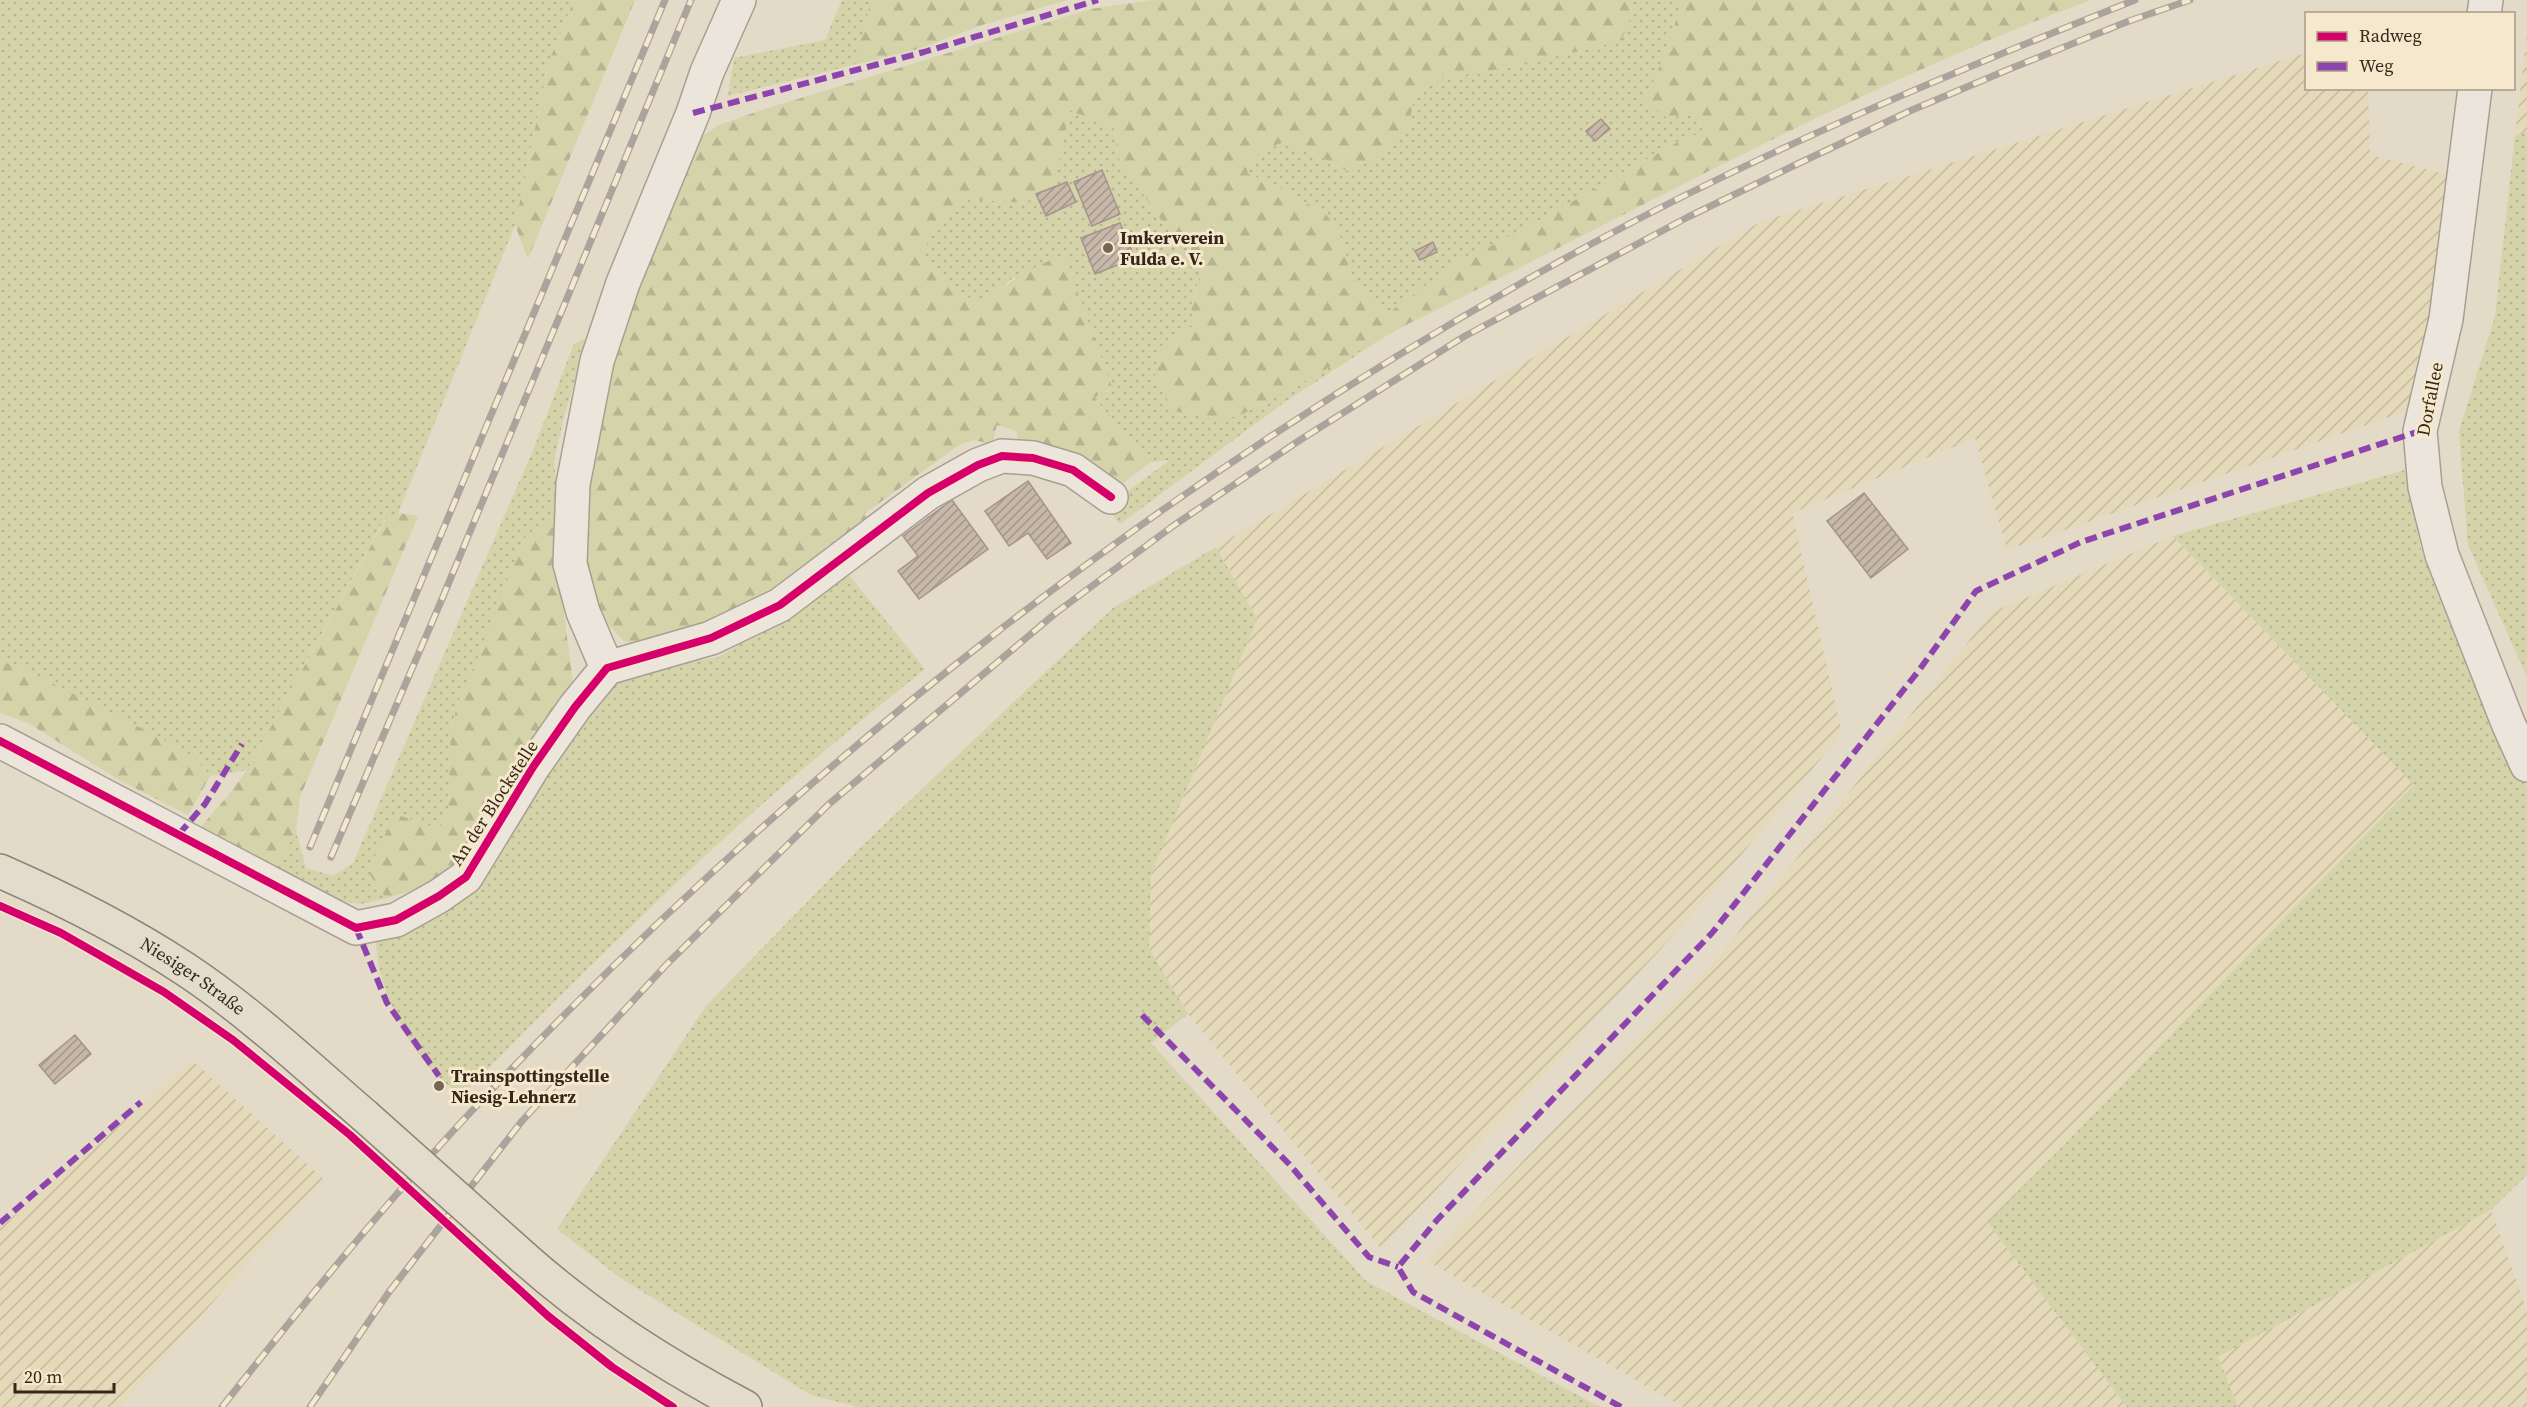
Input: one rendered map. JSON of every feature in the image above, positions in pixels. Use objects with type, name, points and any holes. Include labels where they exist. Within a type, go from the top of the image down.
[{"type":"main road","name":"Niesiger Straße","points":[[0,871],[104,921],[186,969],[252,1018],[523,1257],[614,1331],[692,1379],[745,1407]]},
{"type":"street","points":[[739,0],[707,72],[693,113],[623,283],[597,361],[573,484],[570,564],[583,612],[608,668],[711,638],[780,605],[928,493],[978,465],[1002,456],[1033,458],[1073,470],[1111,497]]},
{"type":"street","name":"Dorfallee","points":[[2475,90],[2446,320],[2420,431],[2425,487],[2442,555],[2508,723],[2527,765]]},
{"type":"street","name":"An der Blockstelle","points":[[0,741],[356,928],[396,920],[439,896],[466,877],[533,767],[575,707],[608,668]]},
{"type":"shaded area","points":[[2527,33],[2527,132],[2515,136]]},
{"type":"shaded area","points":[[2305,53],[2305,90],[2368,90],[2370,155],[2453,176],[2418,407],[2007,550],[1975,438],[1792,513],[1842,733],[1685,923],[1381,1249],[1188,1014],[1149,949],[1151,875],[1257,619],[1216,547],[1760,222]]},
{"type":"shaded area","points":[[2173,536],[2414,785],[1988,1223],[2127,1407],[1683,1407],[1427,1261],[1717,959],[1992,612]]},
{"type":"shaded area","points":[[193,1061],[323,1178],[120,1407],[0,1407],[0,1228]]},
{"type":"shaded area","points":[[2491,1210],[2527,1311],[2527,1407],[2238,1407],[2218,1357]]},
{"type":"green space","points":[[0,0],[574,0],[549,61],[515,225],[398,513],[384,520],[247,770],[210,776],[195,758],[20,667],[0,661]]},
{"type":"green space","points":[[574,0],[635,0],[528,259],[515,225],[549,61]]},
{"type":"green space","points":[[842,0],[1067,0],[982,25],[918,49],[728,96],[734,58],[825,40]]},
{"type":"green space","points":[[871,0],[1067,0],[982,25],[918,49],[854,64]]},
{"type":"green space","points":[[1151,0],[1632,0],[1631,17],[1621,41],[1507,68],[1443,78],[1415,95],[1409,125],[1384,155],[1347,171],[1313,153],[1282,143],[1260,150],[1247,173],[1286,191],[1327,215],[1343,242],[1350,272],[1386,315],[1457,262],[1513,235],[1685,138],[1704,133],[1696,115],[1666,117],[1645,100],[1667,50],[1682,0],[2091,0],[1924,68],[1761,145],[1408,324],[1266,403],[1229,418],[1204,417],[1172,410],[1155,376],[1159,348],[1176,332],[1194,326],[1191,306],[1203,266],[1187,244],[1165,226],[1118,157],[1115,129],[1069,110],[1056,178],[1047,189],[1025,203],[970,199],[936,223],[923,252],[950,289],[982,304],[1020,276],[1064,255],[1112,387],[1094,398],[1151,462],[1114,490],[1018,446],[1017,431],[997,425],[992,444],[973,440],[959,445],[864,514],[874,527],[768,600],[648,649],[624,641],[605,622],[595,601],[587,574],[582,486],[609,350],[701,137],[719,125],[765,109],[1091,9]]},
{"type":"green space","points":[[1632,0],[1682,0],[1667,50],[1646,100],[1666,117],[1696,115],[1704,133],[1685,138],[1513,235],[1457,262],[1386,316],[1350,272],[1343,242],[1327,215],[1286,191],[1247,173],[1260,150],[1282,143],[1313,153],[1347,171],[1409,125],[1415,95],[1443,78],[1507,68],[1559,55],[1631,17]]},
{"type":"green space","points":[[1069,109],[1115,129],[1118,157],[1165,226],[1187,244],[1203,266],[1191,306],[1195,326],[1176,332],[1235,416],[1296,386],[1398,328],[1282,404],[1120,524],[1106,507],[1170,460],[1151,462],[1094,398],[1111,388],[1014,277],[982,304],[950,289],[923,252],[936,223],[970,199],[1024,203],[1047,189],[1056,178]]},
{"type":"green space","points":[[2527,132],[2527,677],[2468,545],[2459,431],[2495,316],[2515,136]]},
{"type":"green space","points":[[587,338],[554,461],[560,525],[483,646],[458,703],[451,731],[448,809],[439,829],[395,814],[377,888],[387,898],[361,904],[339,901],[274,871],[296,832],[306,868],[333,876],[353,863],[534,448],[574,344]]},
{"type":"green space","points":[[2405,470],[2422,554],[2527,787],[2527,1175],[2491,1210],[2218,1357],[2238,1407],[2127,1407],[1988,1223],[2414,785],[2173,536]]},
{"type":"green space","points":[[398,513],[418,516],[300,797],[296,832],[274,871],[196,832],[247,770],[385,520]]},
{"type":"green space","points":[[544,521],[560,525],[564,614],[573,683],[462,861],[420,889],[387,898],[377,888],[368,870],[395,814],[439,829],[448,809],[451,731],[458,702],[483,646],[506,581],[525,537]]},
{"type":"green space","points":[[1216,547],[1257,619],[1151,875],[1149,949],[1188,1014],[1151,1043],[1366,1281],[1600,1407],[858,1407],[811,1395],[622,1279],[557,1229],[706,1006],[863,845],[1113,608]]},
{"type":"green space","points":[[845,570],[925,669],[786,784],[705,856],[461,1096],[427,1065],[399,1021],[385,990],[377,956],[376,939],[599,698],[621,680],[671,665],[718,657],[766,628]]},
{"type":"green space","points":[[0,661],[20,667],[155,735],[195,758],[210,776],[188,815],[119,780],[28,723],[0,713]]},
{"type":"building","points":[[1601,119],[1610,129],[1595,141],[1586,131]]},
{"type":"building","points":[[1102,170],[1120,214],[1092,226],[1074,182]]},
{"type":"building","points":[[1067,182],[1076,202],[1046,216],[1036,194]]},
{"type":"building","name":"Imkerverein Fulda e. V.","points":[[1120,223],[1135,258],[1095,274],[1081,238]]},
{"type":"building","points":[[1433,242],[1437,252],[1420,260],[1415,251]]},
{"type":"building","points":[[1028,481],[1071,543],[1047,559],[1028,533],[1009,546],[985,511]]},
{"type":"building","points":[[1864,493],[1908,549],[1871,578],[1827,521]]},
{"type":"building","points":[[952,500],[988,549],[919,599],[898,571],[918,556],[903,536]]},
{"type":"building","points":[[75,1035],[91,1054],[55,1084],[39,1065]]},
{"type":"railway","points":[[310,847],[665,0]]},
{"type":"railway","points":[[331,857],[442,599],[691,0]]},
{"type":"railway","points":[[222,1407],[365,1231],[455,1129],[581,998],[712,873],[848,753],[989,639],[1134,530],[1283,428],[1437,332],[1595,242],[1794,143],[1997,55],[2135,0]]},
{"type":"railway","points":[[310,1407],[389,1292],[522,1121],[667,964],[829,804],[1057,612],[1173,526],[1300,440],[1465,336],[1688,217],[1912,110],[2129,21],[2190,0]]},
{"type":"marked path","points":[[693,113],[924,52],[1098,0]]},
{"type":"marked path","points":[[1621,1407],[1413,1292],[1398,1267],[1437,1220],[1712,933],[1920,669],[1976,591],[2081,542],[2420,431]]},
{"type":"marked path","points":[[179,834],[205,804],[242,744]]},
{"type":"marked path","points":[[356,928],[387,1003],[439,1076]]},
{"type":"marked path","points":[[1142,1015],[1289,1164],[1369,1257],[1398,1267]]},
{"type":"marked path","points":[[0,1223],[141,1102]]},
{"type":"cycle path","points":[[0,741],[356,928],[396,920],[439,896],[466,877],[533,767],[575,707],[607,668],[711,638],[780,605],[928,493],[978,465],[1002,456],[1033,458],[1073,470],[1111,497]]},
{"type":"cycle path","points":[[0,906],[61,933],[164,992],[233,1040],[350,1135],[548,1316],[612,1367],[673,1407]]},
{"type":"place","name":"Imkerverein Fulda e. V.","points":[[1108,248]]},
{"type":"place","name":"Trainspottingstelle Niesig-Lehnerz","points":[[439,1086]]}]
